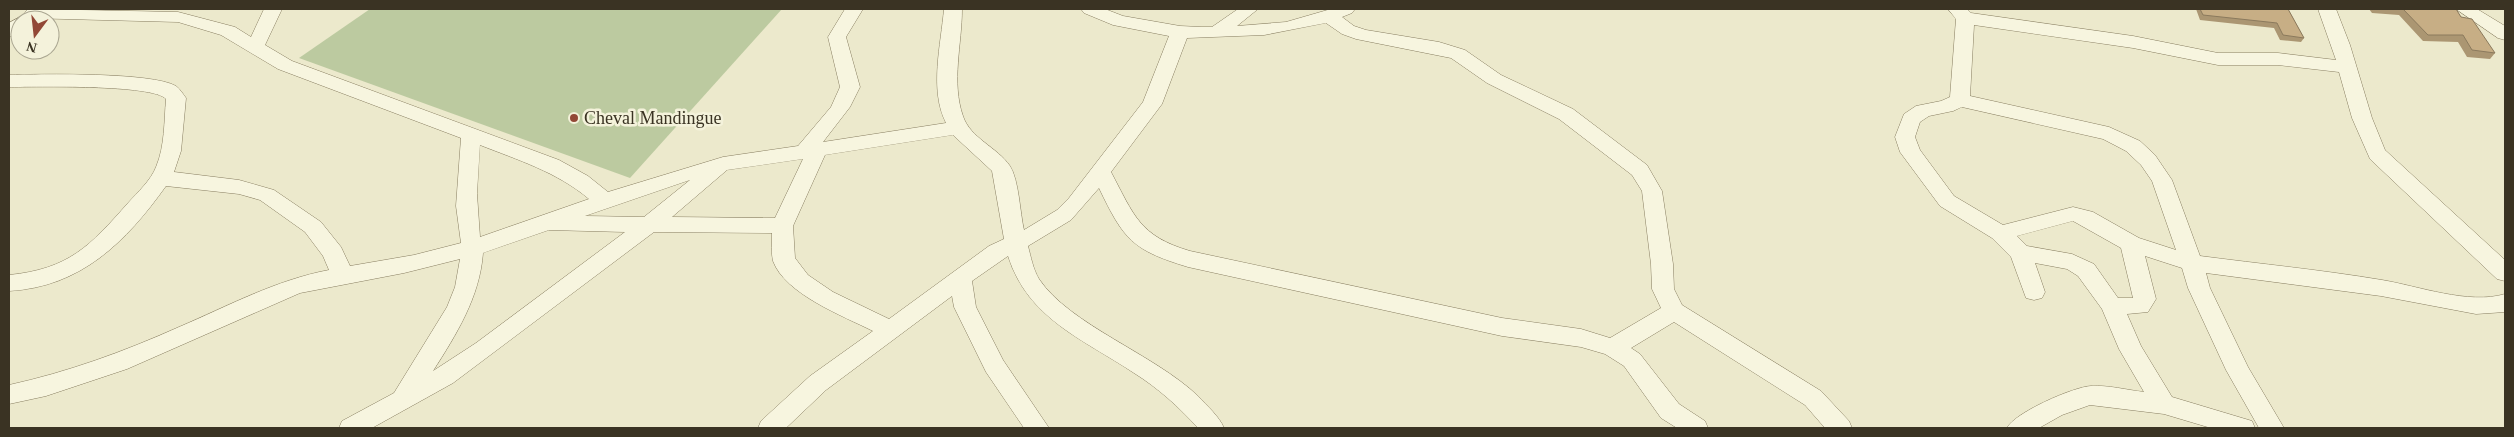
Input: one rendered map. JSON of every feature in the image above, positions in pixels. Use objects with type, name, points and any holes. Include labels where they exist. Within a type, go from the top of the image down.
[{"type":"street","points":[[255,47],[273,9]]},
{"type":"street","points":[[854,9],[837,37],[850,89],[810,151],[782,226],[784,260],[800,281],[824,298],[892,330]]},
{"type":"street","points":[[953,9],[949,92],[952,113],[958,128],[1002,170],[1020,257],[1030,282],[1049,304],[1099,340],[1157,376],[1197,411],[1212,428]]},
{"type":"street","points":[[1090,9],[1119,21],[1180,32],[1225,22],[1297,26],[1337,13],[1348,30],[1363,36],[1439,48],[1458,54],[1494,79],[1566,114],[1640,170],[1652,191],[1663,289],[1674,311],[1813,398],[1840,428]]},
{"type":"street","points":[[1225,22],[1249,9]]},
{"type":"street","points":[[2327,9],[2336,29],[2368,136],[2377,154],[2505,273]]},
{"type":"street","points":[[2471,10],[2505,34]]},
{"type":"street","points":[[1960,100],[1961,13],[2133,42],[2218,59],[2278,59],[2346,67]]},
{"type":"street","points":[[60,16],[178,17],[228,31],[285,65],[552,165],[581,181],[603,199]]},
{"type":"street","points":[[770,428],[818,384],[997,252],[1018,243],[1064,215],[1076,203],[1152,104],[1180,32]]},
{"type":"street","points":[[9,81],[60,80],[157,86],[170,91],[176,98],[168,164],[160,178],[115,232],[79,264],[57,275],[28,282],[9,283]]},
{"type":"street","points":[[2034,292],[2021,253],[2000,233],[1947,201],[1910,152],[1905,137],[1911,119],[1923,111],[1946,107],[1960,100],[2109,134],[2133,146],[2148,160],[2162,180],[2199,288],[2215,318],[2238,370],[2272,428]]},
{"type":"street","points":[[9,394],[49,386],[129,358],[294,286],[342,274],[395,267],[472,248],[603,199],[689,172],[723,164],[958,128]]},
{"type":"street","points":[[402,401],[461,303],[470,270],[472,248],[468,233],[467,208],[471,135]]},
{"type":"street","points":[[360,427],[445,376],[484,349],[648,225],[723,164]]},
{"type":"street","points":[[1100,170],[1129,224],[1141,239],[1154,248],[1188,259],[1502,326],[1581,338],[1613,348],[1632,360],[1670,411],[1696,428]]},
{"type":"street","points":[[160,178],[239,187],[267,195],[313,227],[333,253],[342,274]]},
{"type":"street","points":[[2000,233],[2073,214],[2085,217],[2131,244],[2192,263],[2381,288],[2476,306],[2500,305],[2505,302]]},
{"type":"street","points":[[541,223],[782,226]]},
{"type":"street","points":[[2112,306],[2140,306],[2145,299],[2131,244]]},
{"type":"street","points":[[2021,253],[2072,262],[2086,270],[2112,306],[2131,349],[2164,404]]},
{"type":"street","points":[[961,279],[965,306],[994,366],[1038,428]]},
{"type":"street","points":[[1613,348],[1674,311]]},
{"type":"street","points":[[2019,428],[2053,408],[2090,395],[2164,404],[2243,428]]},
{"type":"green space","name":"Cheval Mandingue","points":[[370,9],[782,9],[630,178],[299,58]]},
{"type":"building","points":[[2200,9],[2288,9],[2304,38],[2283,35],[2277,23],[2203,15]]},
{"type":"building","points":[[2403,9],[2456,9],[2461,17],[2472,19],[2495,53],[2472,50],[2463,35],[2428,35]]},
{"type":"place","name":"Cheval Mandingue","points":[[574,118]]}]
